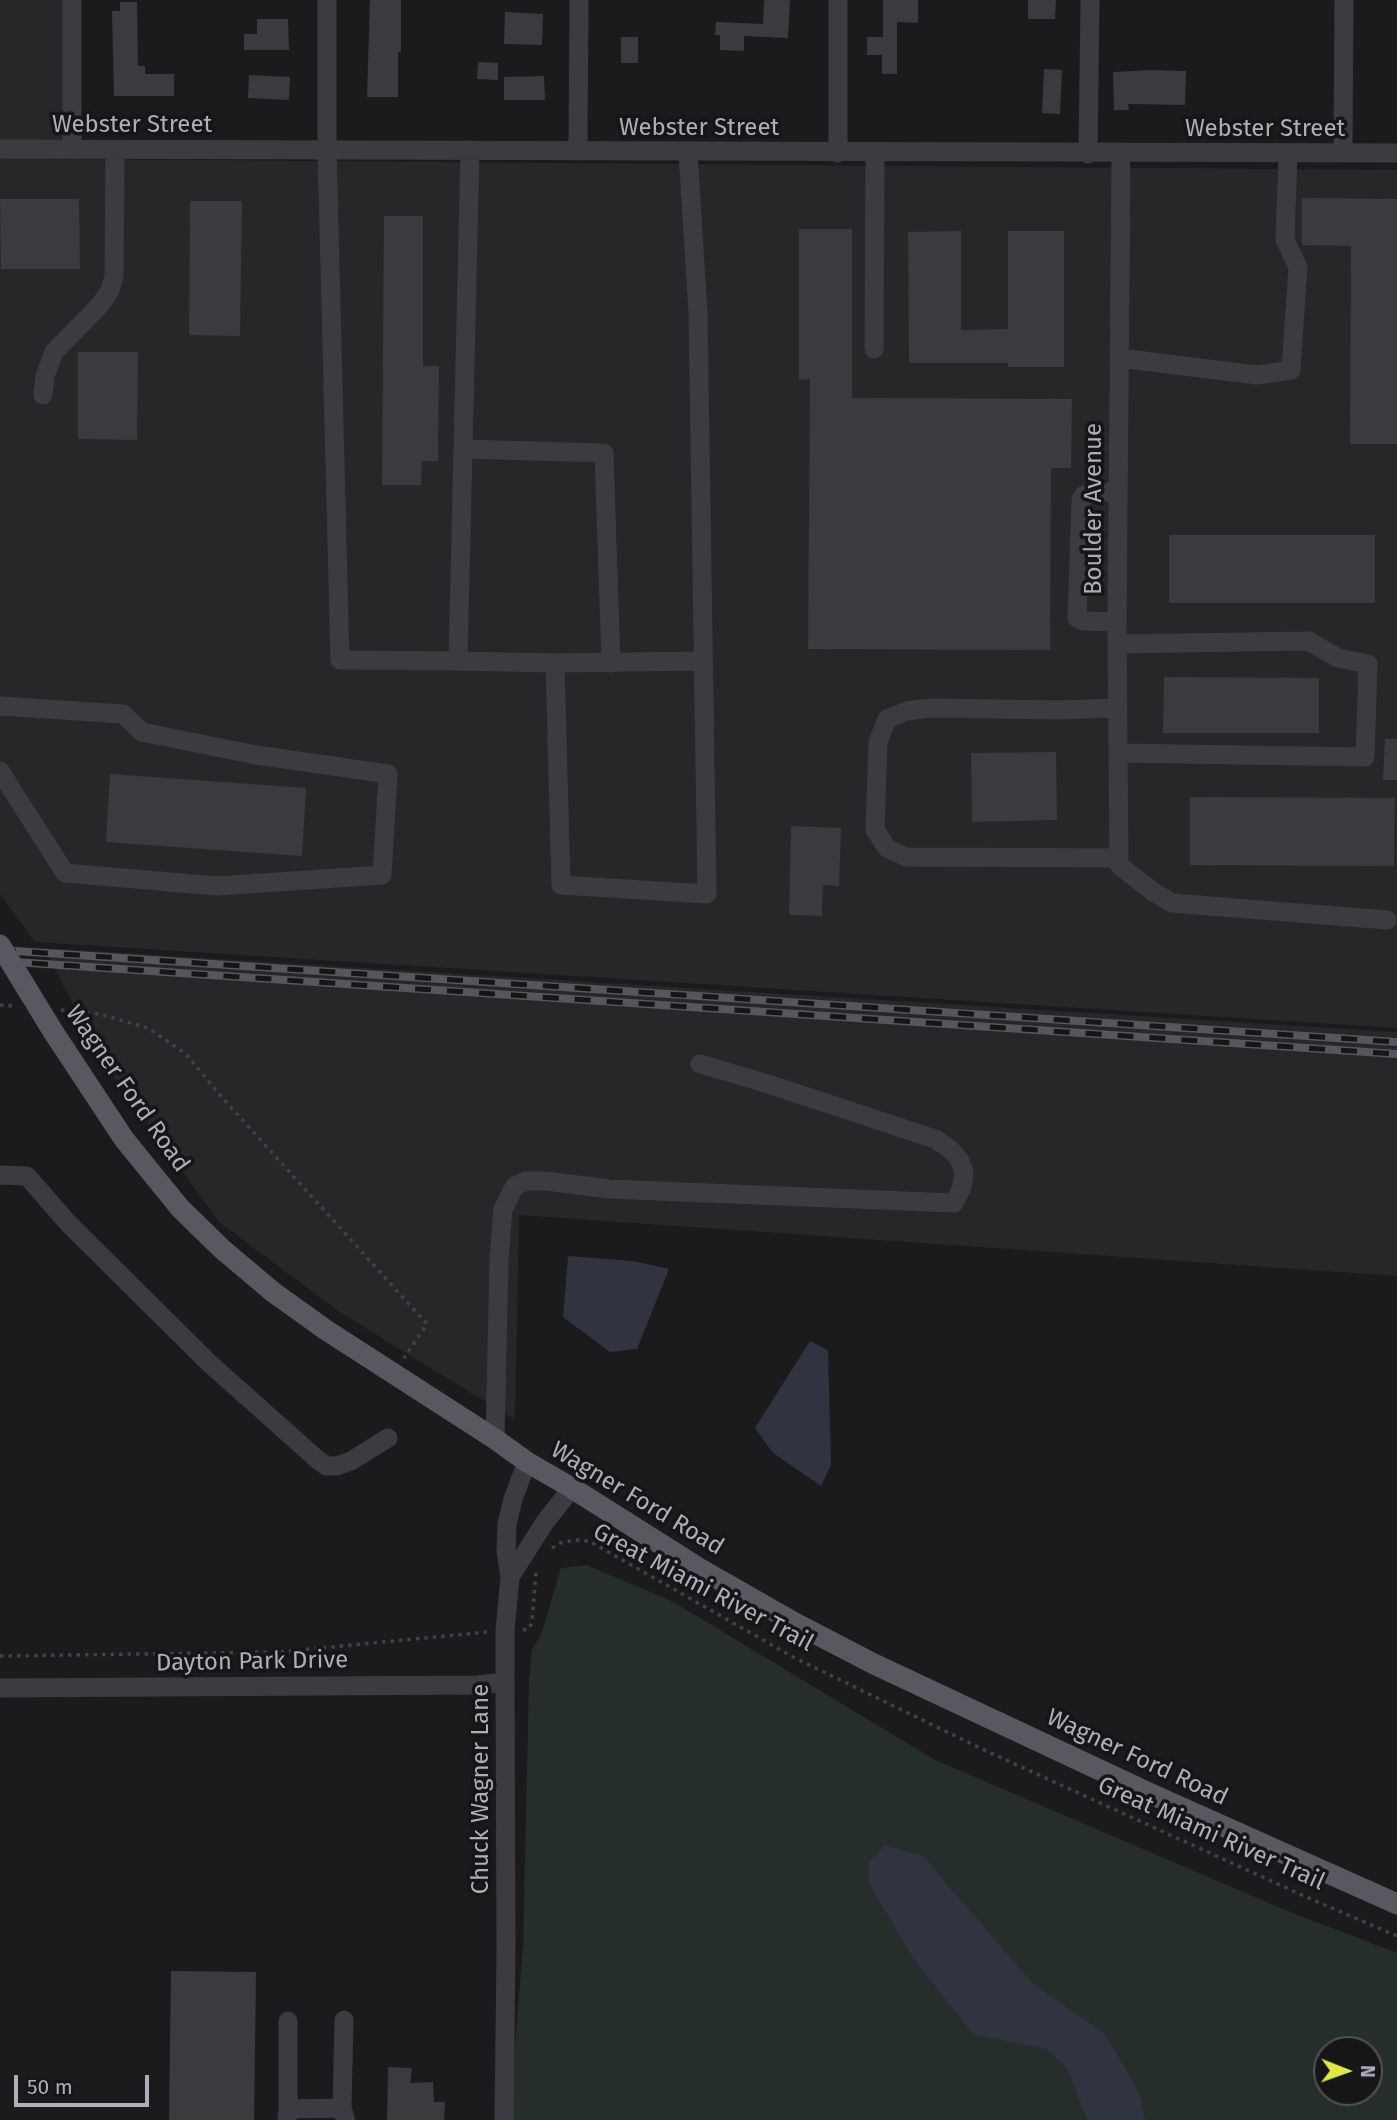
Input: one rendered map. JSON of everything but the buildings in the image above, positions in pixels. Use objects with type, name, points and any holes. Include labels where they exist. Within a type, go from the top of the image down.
[{"type":"main road","name":"Wagner Ford Road","points":[[0,945],[124,1139],[180,1208],[222,1250],[273,1292],[326,1330],[527,1462],[795,1623],[874,1664],[1151,1794],[1397,1904]]},
{"type":"street","points":[[72,0],[72,149]]},
{"type":"street","points":[[327,0],[327,149],[340,660],[555,663],[703,661]]},
{"type":"street","points":[[578,151],[579,0]]},
{"type":"street","points":[[838,0],[838,153]]},
{"type":"street","points":[[1088,154],[1090,0]]},
{"type":"street","points":[[1343,153],[1345,0]]},
{"type":"street","name":"Webster Street","points":[[0,149],[1397,153]]},
{"type":"street","points":[[43,395],[44,376],[54,352],[101,304],[114,277],[115,150]]},
{"type":"street","points":[[458,661],[470,150]]},
{"type":"street","points":[[555,663],[561,885],[707,894],[698,313],[688,152]]},
{"type":"street","points":[[874,349],[875,153]]},
{"type":"street","points":[[1119,358],[1257,374],[1291,370],[1298,267],[1285,240],[1288,153]]},
{"type":"street","name":"Boulder Avenue","points":[[1119,862],[1117,622],[1121,154]]},
{"type":"street","points":[[464,449],[604,453],[611,663]]},
{"type":"street","points":[[1117,622],[1083,621],[1077,618],[1081,500],[1084,495],[1118,491]]},
{"type":"street","points":[[1117,644],[1309,641],[1338,658],[1368,664],[1365,757],[1118,753]]},
{"type":"street","points":[[0,706],[123,713],[142,732],[256,755],[388,774],[382,875],[217,886],[65,873],[0,771]]},
{"type":"street","points":[[1117,708],[931,708],[907,711],[887,719],[878,742],[875,830],[887,848],[906,857],[1119,862],[1152,891],[1172,903],[1387,920]]},
{"type":"street","points":[[495,1439],[499,1259],[503,1209],[515,1186],[526,1181],[546,1181],[608,1189],[954,1203],[962,1186],[964,1171],[950,1149],[935,1139],[700,1064]]},
{"type":"street","points":[[0,1175],[27,1177],[68,1223],[208,1362],[318,1460],[327,1466],[337,1466],[351,1461],[388,1437]]},
{"type":"street","name":"Chuck Wagner Lane","points":[[504,2120],[505,1682],[510,1577],[506,1551],[507,1524],[527,1462]]},
{"type":"street","points":[[510,1577],[545,1522],[572,1488]]},
{"type":"street","name":"Dayton Park Drive","points":[[0,1688],[477,1685],[505,1682]]},
{"type":"street","points":[[288,2021],[288,2115],[343,2114],[344,2020]]},
{"type":"path","points":[[0,1005],[16,1006]]},
{"type":"path","points":[[57,1010],[99,1014],[148,1028],[186,1054],[427,1324],[394,1374]]},
{"type":"path","name":"Great Miami River Trail","points":[[547,1550],[560,1543],[589,1541],[793,1657],[982,1749],[1397,1936]]},
{"type":"path","points":[[0,1656],[279,1653],[529,1629],[532,1622],[536,1571],[540,1561]]},
{"type":"shaded area","points":[[0,0],[70,0],[71,159],[1397,170],[1397,1028],[35,942],[0,894]]},
{"type":"shaded area","points":[[44,948],[1397,1032],[1397,1276],[519,1215],[515,1420],[341,1313],[219,1222],[102,1060]]},
{"type":"shaded area","points":[[586,1565],[672,1601],[935,1760],[1285,1910],[1397,1953],[1397,2120],[509,2120],[523,1946],[529,1681],[532,1649],[541,1635],[561,1568]]},
{"type":"water","points":[[568,1256],[633,1261],[669,1269],[637,1349],[610,1352],[563,1317]]},
{"type":"water","points":[[810,1341],[828,1350],[831,1465],[821,1486],[773,1453],[755,1428]]},
{"type":"water","points":[[885,1845],[923,1856],[1033,1984],[1104,2033],[1139,2092],[1145,2120],[1087,2120],[1067,2067],[1046,2049],[973,2034],[913,1958],[868,1882],[869,1862]]},
{"type":"railway","points":[[0,950],[1397,1042]]},
{"type":"railway","points":[[0,961],[1397,1054]]}]
